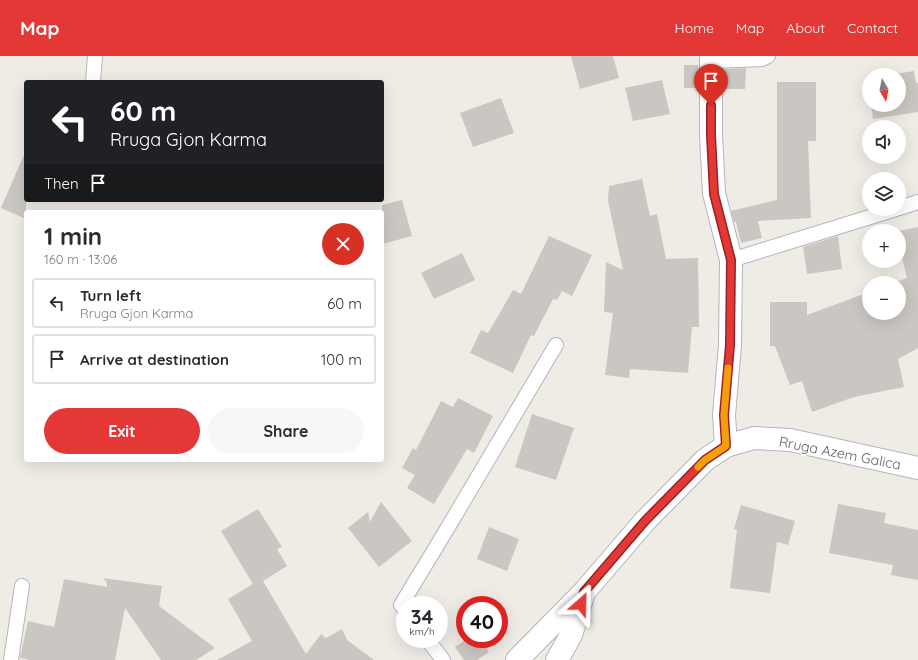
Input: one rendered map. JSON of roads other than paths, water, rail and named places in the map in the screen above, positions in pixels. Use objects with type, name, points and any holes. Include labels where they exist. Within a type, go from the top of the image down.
[{"type":"main road","points":[[711,58],[711,135],[714,194],[731,260],[730,345],[724,415],[726,446]]},
{"type":"main road","name":"Rruga Azem Galica","points":[[518,660],[584,592],[650,516],[705,460],[726,446],[754,438],[790,440],[918,468]]},
{"type":"main road","points":[[557,660],[571,635],[584,592]]},
{"type":"lane","points":[[93,80],[95,56]]},
{"type":"lane","points":[[711,58],[762,59],[768,56]]},
{"type":"lane","points":[[906,206],[918,202]]},
{"type":"lane","points":[[731,260],[875,216]]},
{"type":"lane","points":[[407,596],[448,529],[556,345]]},
{"type":"lane","points":[[11,660],[22,586]]},
{"type":"lane","points":[[434,648],[443,660]]}]
